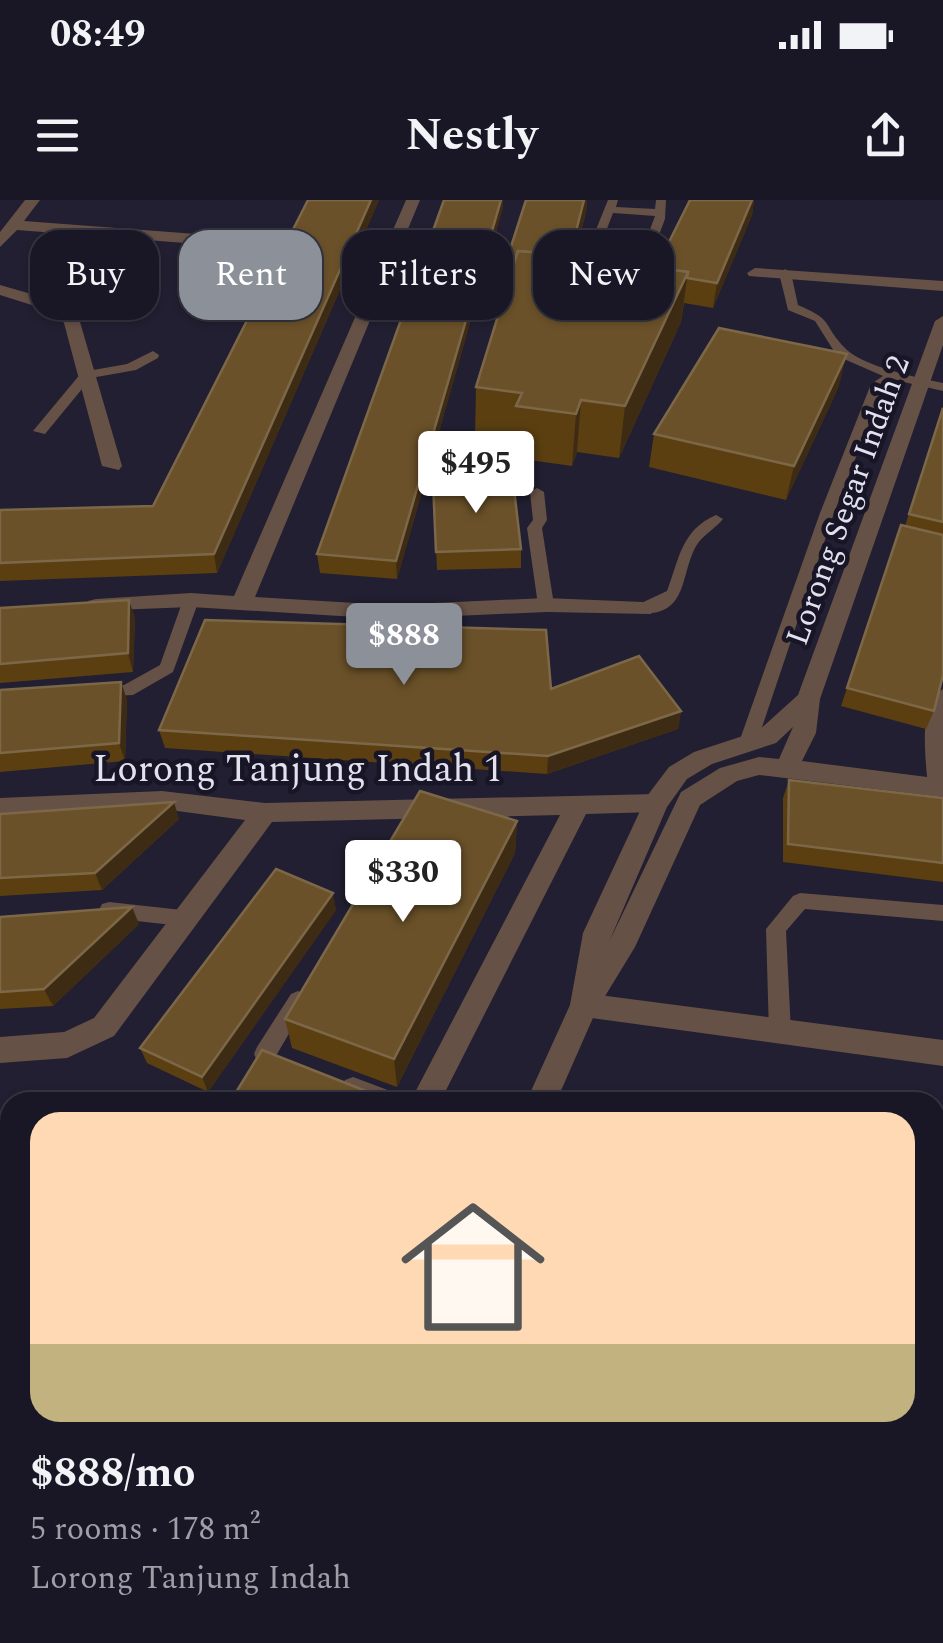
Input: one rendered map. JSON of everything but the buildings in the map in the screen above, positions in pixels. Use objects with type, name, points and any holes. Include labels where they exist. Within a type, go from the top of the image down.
[{"type":"street","points":[[0,242],[32,200]]},
{"type":"street","points":[[244,600],[413,200]]},
{"type":"street","points":[[14,225],[179,238]]},
{"type":"street","points":[[878,264],[921,283]]},
{"type":"street","points":[[755,273],[855,268],[943,286]]},
{"type":"street","points":[[0,290],[60,308],[72,322],[112,466]]},
{"type":"street","name":"Lorong Segar Indah 2","points":[[786,768],[804,733],[808,699],[943,321]]},
{"type":"street","points":[[76,607],[244,600],[389,612],[546,605],[644,609]]},
{"type":"street","points":[[584,1005],[597,933],[656,803],[678,772],[703,758],[767,737],[808,699]]},
{"type":"street","points":[[545,1092],[584,1005],[622,947],[690,799],[729,774],[759,766],[940,787]]},
{"type":"street","name":"Lorong Tanjung Indah 1","points":[[0,807],[162,800],[265,813],[656,803]]},
{"type":"street","points":[[430,1092],[577,807]]},
{"type":"street","points":[[0,1050],[67,1045],[104,1028],[182,918],[265,813]]},
{"type":"street","points":[[584,1005],[943,1053]]},
{"type":"lane","points":[[602,230],[612,205],[661,206],[652,230]]},
{"type":"lane","points":[[785,274],[792,308],[820,319],[841,352],[893,376],[943,387]]},
{"type":"lane","points":[[40,431],[87,374],[131,367],[154,355]]},
{"type":"lane","points":[[747,745],[826,513],[878,384],[893,376]]},
{"type":"lane","points":[[537,492],[540,520],[534,528],[546,605]]},
{"type":"lane","points":[[644,609],[668,602],[678,590],[688,545],[716,519]]},
{"type":"lane","points":[[73,695],[127,691],[167,668],[191,600]]},
{"type":"lane","points":[[940,787],[932,735],[943,695]]},
{"type":"lane","points":[[400,834],[414,808]]},
{"type":"lane","points":[[780,1032],[776,929],[800,900],[943,912]]},
{"type":"lane","points":[[94,912],[182,918]]},
{"type":"lane","points":[[266,1061],[306,986]]},
{"type":"lane","points":[[332,1080],[365,1092]]}]
